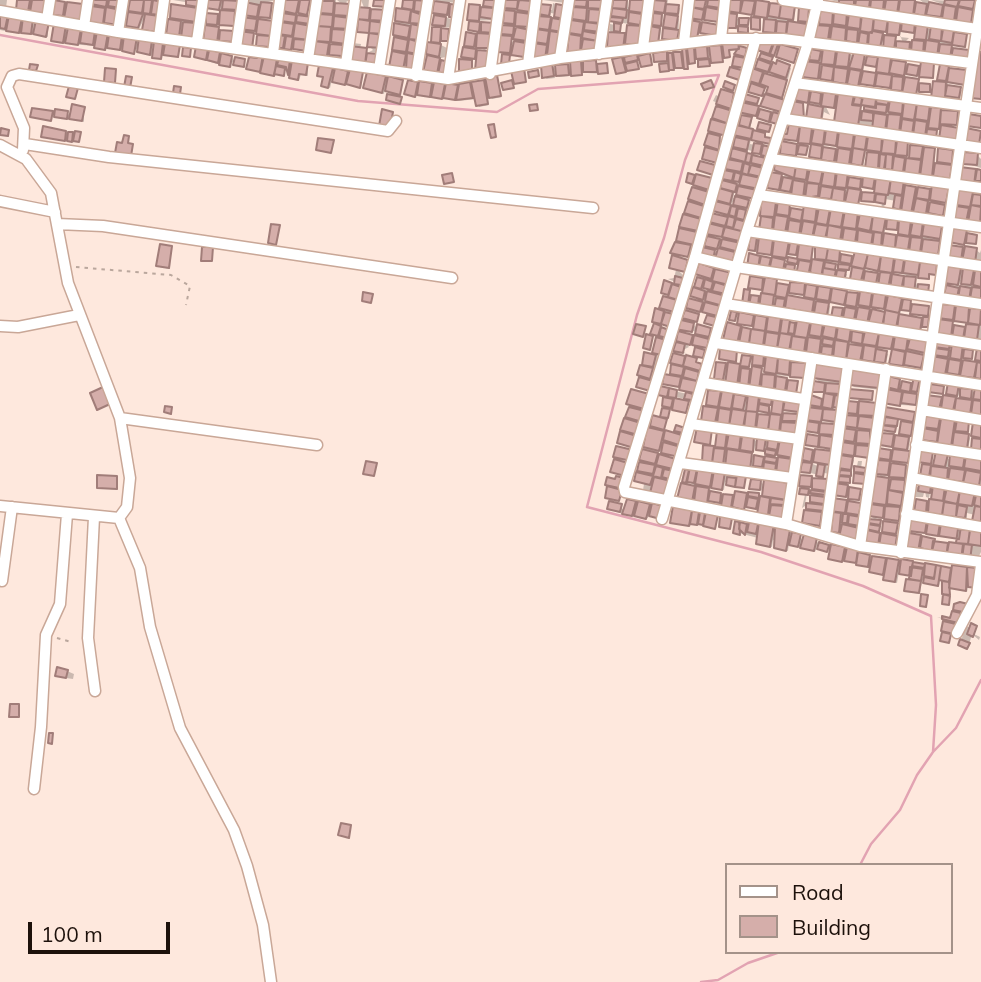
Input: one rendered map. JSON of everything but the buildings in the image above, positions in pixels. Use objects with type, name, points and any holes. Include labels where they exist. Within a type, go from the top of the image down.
[{"type":"street","points":[[11,0],[5,12],[118,32],[197,41],[448,79],[490,74],[560,58],[721,39],[755,38],[971,62]]},
{"type":"street","points":[[47,19],[50,0]]},
{"type":"street","points":[[84,26],[88,0]]},
{"type":"street","points":[[118,32],[123,0]]},
{"type":"street","points":[[159,37],[164,0]]},
{"type":"street","points":[[197,41],[203,0]]},
{"type":"street","points":[[236,48],[243,0]]},
{"type":"street","points":[[273,52],[280,0]]},
{"type":"street","points":[[308,59],[317,0]]},
{"type":"street","points":[[346,64],[355,0]]},
{"type":"street","points":[[379,69],[390,0]]},
{"type":"street","points":[[416,76],[428,0]]},
{"type":"street","points":[[448,79],[460,0]]},
{"type":"street","points":[[490,74],[500,0]]},
{"type":"street","points":[[528,64],[536,0]]},
{"type":"street","points":[[560,58],[569,0]]},
{"type":"street","points":[[599,54],[607,0]]},
{"type":"street","points":[[643,47],[649,0]]},
{"type":"street","points":[[684,42],[689,0]]},
{"type":"street","points":[[721,39],[725,0]]},
{"type":"street","points":[[783,0],[977,29]]},
{"type":"street","points":[[662,519],[681,463],[747,231],[808,43],[817,3]]},
{"type":"street","points":[[901,553],[981,3]]},
{"type":"street","points":[[755,38],[695,257],[624,487],[630,495],[786,524],[860,546],[981,564],[977,595],[957,634]]},
{"type":"street","points":[[21,156],[25,144],[24,128],[7,87],[12,76],[19,74],[388,131],[396,121]]},
{"type":"street","points":[[795,83],[981,108]]},
{"type":"street","points":[[785,119],[981,148]]},
{"type":"street","points":[[25,144],[109,157],[593,208]]},
{"type":"street","points":[[0,145],[21,156],[45,183],[55,212],[64,266],[79,315],[120,418],[130,488],[127,508],[119,518]]},
{"type":"street","points":[[771,159],[981,188]]},
{"type":"street","points":[[759,195],[981,227]]},
{"type":"street","points":[[0,201],[55,212]]},
{"type":"street","points":[[57,224],[103,226],[452,278]]},
{"type":"street","points":[[747,231],[981,266]]},
{"type":"street","points":[[695,257],[736,267],[981,304]]},
{"type":"street","points":[[726,304],[981,345]]},
{"type":"street","points":[[0,326],[18,327],[79,315]]},
{"type":"street","points":[[716,343],[981,385]]},
{"type":"street","points":[[786,524],[803,399],[812,358]]},
{"type":"street","points":[[825,535],[848,365]]},
{"type":"street","points":[[860,546],[886,369]]},
{"type":"street","points":[[704,383],[803,399]]},
{"type":"street","points":[[922,410],[981,420]]},
{"type":"street","points":[[120,418],[317,446]]},
{"type":"street","points":[[691,424],[799,439]]},
{"type":"street","points":[[916,445],[981,455]]},
{"type":"street","points":[[681,463],[793,478]]},
{"type":"street","points":[[912,478],[981,491]]},
{"type":"street","points":[[2,581],[6,506],[119,518]]},
{"type":"street","points":[[34,789],[47,633],[60,604],[67,514]]},
{"type":"street","points":[[906,514],[981,527]]},
{"type":"street","points":[[94,517],[88,638],[95,691]]},
{"type":"street","points":[[119,518],[140,568],[150,627],[180,727],[234,830],[247,866],[263,925],[271,982]]},
{"type":"path","points":[[64,266],[171,275],[190,286],[186,305]]},
{"type":"path","points":[[47,633],[71,642]]},
{"type":"waterway","points":[[0,35],[358,101],[497,112],[538,89],[719,75],[685,160],[664,238],[637,315],[587,507],[761,552],[863,586],[931,616],[936,705],[933,752]]},
{"type":"waterway","points":[[861,863],[871,844],[900,810],[917,775],[933,752],[956,728],[981,680]]},
{"type":"waterway","points":[[701,982],[718,980],[748,963],[774,954]]}]
